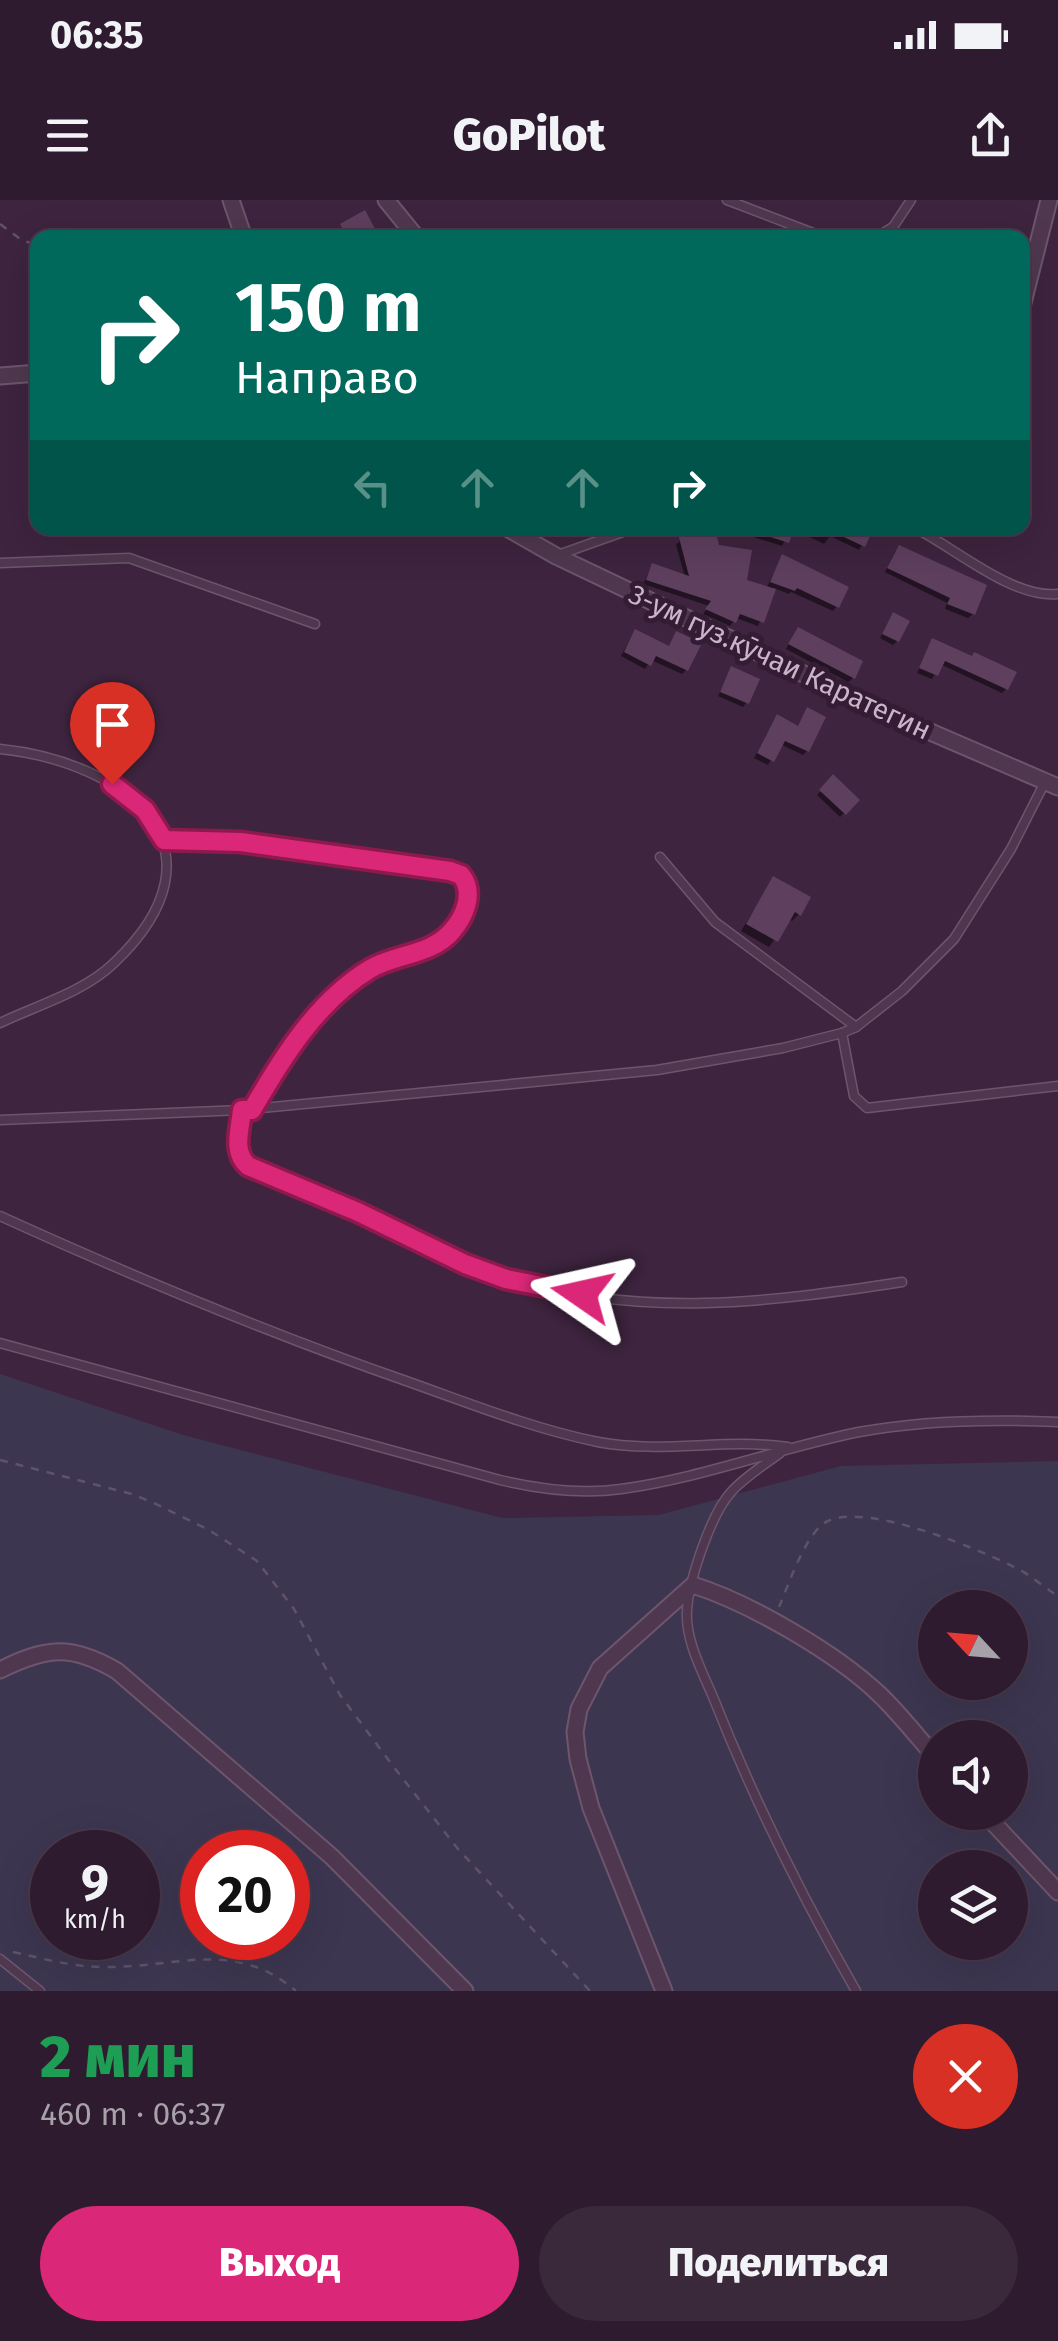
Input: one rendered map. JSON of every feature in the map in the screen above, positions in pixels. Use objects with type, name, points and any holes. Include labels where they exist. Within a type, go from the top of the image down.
[{"type":"street","points":[[231,200],[241,230]]},
{"type":"street","points":[[386,200],[410,230]]},
{"type":"street","points":[[1030,275],[1049,200]]},
{"type":"street","points":[[0,376],[30,374]]},
{"type":"street","name":"3-ум гуз.кӯчаи Каратегин","points":[[519,535],[874,708],[1051,784]]},
{"type":"street","points":[[664,1991],[592,1808],[578,1759],[578,1709],[600,1668],[693,1585],[773,1622],[861,1679],[918,1738]]},
{"type":"street","points":[[0,1670],[29,1656],[52,1651],[95,1658],[118,1671],[332,1858],[465,1991]]},
{"type":"street","points":[[1001,1830],[1058,1892]]},
{"type":"lane","points":[[727,200],[805,230]]},
{"type":"lane","points":[[888,230],[910,200]]},
{"type":"lane","points":[[556,556],[614,535]]},
{"type":"lane","points":[[928,535],[1008,582],[1028,591],[1058,594]]},
{"type":"lane","points":[[0,563],[129,558],[315,624]]},
{"type":"lane","points":[[0,749],[20,751],[112,784],[145,810],[164,840],[166,875],[159,904],[142,934],[94,978],[0,1022]]},
{"type":"lane","points":[[0,1120],[247,1110],[656,1070],[783,1048],[842,1033],[856,1027],[902,991],[954,939],[1051,784]]},
{"type":"lane","points":[[164,840],[270,845],[450,871],[467,882],[465,910],[455,928],[431,946],[378,964],[353,981],[308,1026],[247,1110],[238,1148],[240,1159],[248,1166],[358,1212],[465,1264],[506,1279],[570,1292],[676,1306],[782,1299],[902,1282]]},
{"type":"lane","points":[[660,857],[715,922],[856,1027]]},
{"type":"lane","points":[[842,1033],[854,1096],[867,1108],[1058,1086]]},
{"type":"lane","points":[[0,1216],[243,1319],[522,1421],[619,1446],[760,1444],[794,1448]]},
{"type":"lane","points":[[0,1343],[527,1486],[588,1492],[620,1490],[861,1432],[948,1422],[1058,1422]]},
{"type":"lane","points":[[784,1450],[729,1494],[702,1549],[687,1610],[688,1630],[724,1727],[775,1836],[856,1991]]},
{"type":"lane","points":[[0,1959],[40,1991]]},
{"type":"path","points":[[0,224],[30,242]]},
{"type":"path","points":[[0,1460],[132,1494],[209,1530],[257,1561],[294,1609],[340,1695],[404,1780],[458,1849],[590,1991]]},
{"type":"path","points":[[773,1622],[813,1535],[825,1522],[844,1516],[875,1517],[948,1539],[1024,1572],[1058,1596]]},
{"type":"path","points":[[0,1949],[68,1966],[156,1966],[198,1960],[249,1962],[296,1991]]},
{"type":"shaded area","points":[[0,1374],[183,1435],[502,1518],[659,1515],[841,1466],[1058,1461],[1058,1991],[0,1991]]},
{"type":"building","points":[[365,210],[376,230],[343,230],[340,224]]},
{"type":"building","points":[[678,535],[717,535],[719,545],[752,550],[747,580],[776,589],[764,623],[740,614],[736,623],[705,609],[711,601],[646,580],[652,563],[689,576]]},
{"type":"building","points":[[764,535],[792,535],[789,543]]},
{"type":"building","points":[[840,535],[871,535],[865,547]]},
{"type":"building","points":[[899,545],[987,585],[975,615],[947,604],[950,598],[887,568]]},
{"type":"building","points":[[782,554],[849,587],[839,608],[797,588],[795,591],[770,582]]},
{"type":"building","points":[[893,612],[910,621],[899,642],[882,634]]},
{"type":"building","points":[[798,627],[863,661],[855,679],[788,644]]},
{"type":"building","points":[[635,629],[669,646],[676,631],[702,643],[688,671],[656,656],[651,666],[624,652]]},
{"type":"building","points":[[932,638],[1017,672],[1008,690],[945,661],[938,676],[919,668]]},
{"type":"building","points":[[731,666],[760,679],[749,704],[720,692]]},
{"type":"building","points":[[807,707],[826,717],[809,752],[785,741],[774,762],[757,753],[777,714],[798,726]]},
{"type":"building","points":[[833,774],[860,800],[846,815],[819,790]]},
{"type":"building","points":[[773,876],[811,897],[801,916],[795,912],[778,942],[746,924]]},
{"type":"route","points":[[112,784],[145,810],[164,840],[241,842],[461,875],[468,892],[465,910],[455,928],[431,946],[378,964],[353,981],[308,1026],[252,1110],[242,1110],[240,1159],[465,1264],[506,1279],[582,1294]]}]
